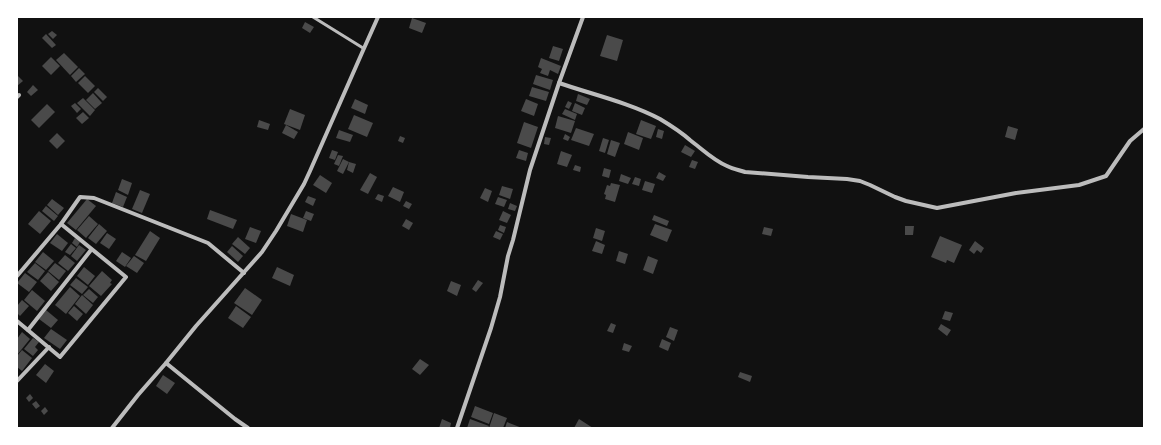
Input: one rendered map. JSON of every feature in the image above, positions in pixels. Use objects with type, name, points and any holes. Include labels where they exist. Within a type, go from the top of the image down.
[{"type":"street","points":[[112,428],[196,326],[262,252],[276,231],[304,184],[378,17]]},
{"type":"street","points":[[457,428],[500,297],[508,256],[524,192],[559,83],[583,17]]},
{"type":"street","points":[[559,83],[611,100],[655,117],[689,139],[717,161],[737,170],[745,172],[860,181],[906,201],[937,208],[1016,193],[1079,185],[1106,176],[1130,141],[1144,129]]},
{"type":"street","points":[[17,276],[61,224],[80,197],[94,198],[208,243],[244,273]]},
{"type":"street","points":[[17,321],[60,356],[126,277],[61,224]]},
{"type":"street","points":[[28,330],[92,250]]},
{"type":"street","points":[[17,381],[48,347]]},
{"type":"street","points":[[166,363],[248,428]]},
{"type":"lane","points":[[313,17],[363,48]]},
{"type":"building","points":[[412,18],[426,23],[422,33],[409,28]]},
{"type":"building","points":[[305,22],[314,27],[310,33],[302,28]]},
{"type":"building","points":[[52,31],[57,35],[53,39],[48,34]]},
{"type":"building","points":[[46,34],[56,45],[52,48],[42,38]]},
{"type":"building","points":[[607,35],[623,40],[617,61],[600,56]]},
{"type":"building","points":[[553,46],[563,49],[559,61],[549,58]]},
{"type":"building","points":[[64,53],[78,67],[70,75],[56,60]]},
{"type":"building","points":[[51,57],[60,66],[51,75],[42,66]]},
{"type":"building","points":[[541,58],[561,66],[558,74],[550,70],[548,76],[540,73],[542,69],[538,67]]},
{"type":"building","points":[[79,68],[85,74],[76,82],[71,76]]},
{"type":"building","points":[[17,75],[23,81],[17,86]]},
{"type":"building","points":[[536,75],[553,80],[550,90],[533,84]]},
{"type":"building","points":[[85,76],[95,86],[88,93],[78,83]]},
{"type":"building","points":[[33,85],[38,90],[31,96],[27,92]]},
{"type":"building","points":[[532,87],[549,92],[546,101],[529,96]]},
{"type":"building","points":[[98,88],[107,97],[103,101],[94,92]]},
{"type":"building","points":[[93,93],[102,103],[95,109],[86,100]]},
{"type":"building","points":[[578,94],[590,99],[587,105],[576,101]]},
{"type":"building","points":[[83,98],[95,110],[90,116],[77,103]]},
{"type":"building","points":[[355,99],[368,105],[365,114],[351,108]]},
{"type":"building","points":[[526,99],[538,104],[534,116],[521,111]]},
{"type":"building","points":[[568,101],[572,103],[569,109],[565,107]]},
{"type":"building","points":[[75,103],[81,109],[77,113],[71,106]]},
{"type":"building","points":[[575,103],[585,108],[582,115],[572,111]]},
{"type":"building","points":[[47,104],[55,112],[39,128],[31,120]]},
{"type":"building","points":[[290,109],[305,115],[300,130],[284,124]]},
{"type":"building","points":[[565,109],[577,114],[575,120],[562,114]]},
{"type":"building","points":[[83,112],[89,118],[82,124],[76,118]]},
{"type":"building","points":[[354,115],[373,123],[367,137],[348,129]]},
{"type":"building","points":[[558,116],[575,121],[571,133],[555,128]]},
{"type":"building","points":[[259,120],[270,124],[268,130],[257,127]]},
{"type":"building","points":[[641,120],[656,126],[651,139],[636,134]]},
{"type":"building","points":[[524,122],[538,127],[531,148],[517,143]]},
{"type":"building","points":[[286,125],[298,132],[294,139],[282,133]]},
{"type":"building","points":[[1008,126],[1018,129],[1015,140],[1005,137]]},
{"type":"building","points":[[576,128],[594,134],[589,146],[571,140]]},
{"type":"building","points":[[658,129],[664,131],[662,139],[656,137]]},
{"type":"building","points":[[339,130],[353,135],[350,142],[336,138]]},
{"type":"building","points":[[628,132],[643,138],[639,150],[624,144]]},
{"type":"building","points":[[57,133],[65,141],[57,149],[49,141]]},
{"type":"building","points":[[565,134],[570,137],[568,141],[563,139]]},
{"type":"building","points":[[400,136],[405,138],[403,143],[398,141]]},
{"type":"building","points":[[545,137],[551,138],[549,145],[544,144]]},
{"type":"building","points":[[603,138],[609,140],[605,153],[599,151]]},
{"type":"building","points":[[611,140],[620,143],[615,157],[607,154]]},
{"type":"building","points":[[685,145],[695,151],[691,157],[681,152]]},
{"type":"building","points":[[332,150],[338,152],[335,160],[329,158]]},
{"type":"building","points":[[519,150],[528,153],[526,161],[516,158]]},
{"type":"building","points":[[561,151],[572,155],[567,167],[557,164]]},
{"type":"building","points":[[338,155],[343,156],[339,166],[334,164]]},
{"type":"building","points":[[343,159],[349,162],[343,174],[337,171]]},
{"type":"building","points":[[692,160],[698,162],[695,169],[689,167]]},
{"type":"building","points":[[349,162],[356,164],[353,173],[347,170]]},
{"type":"building","points":[[575,165],[581,167],[580,172],[573,170]]},
{"type":"building","points":[[604,168],[611,170],[609,178],[602,176]]},
{"type":"building","points":[[659,172],[666,176],[663,181],[656,178]]},
{"type":"building","points":[[370,173],[377,177],[368,194],[360,190]]},
{"type":"building","points":[[621,174],[631,178],[628,184],[619,181]]},
{"type":"building","points":[[320,175],[332,183],[326,193],[313,185]]},
{"type":"building","points":[[635,177],[641,179],[639,186],[632,184]]},
{"type":"building","points":[[122,179],[132,183],[128,195],[118,190]]},
{"type":"building","points":[[645,181],[655,184],[652,193],[642,190]]},
{"type":"building","points":[[611,183],[620,185],[615,202],[605,199],[606,195],[604,194],[607,185],[610,186]]},
{"type":"building","points":[[502,186],[513,189],[510,199],[499,195]]},
{"type":"building","points":[[393,187],[404,192],[400,202],[388,196]]},
{"type":"building","points":[[485,188],[492,191],[488,202],[480,198]]},
{"type":"building","points":[[140,190],[150,194],[142,213],[132,209]]},
{"type":"building","points":[[116,192],[127,197],[123,207],[112,203]]},
{"type":"building","points":[[378,194],[384,196],[382,202],[375,199]]},
{"type":"building","points":[[308,196],[316,199],[313,206],[305,202]]},
{"type":"building","points":[[498,197],[507,200],[504,207],[495,204]]},
{"type":"building","points":[[52,199],[64,208],[58,215],[47,205]]},
{"type":"building","points":[[87,199],[96,206],[76,230],[67,223]]},
{"type":"building","points":[[406,201],[412,204],[409,209],[403,206]]},
{"type":"building","points":[[510,203],[517,206],[515,211],[508,209]]},
{"type":"building","points":[[46,206],[58,216],[54,221],[42,211]]},
{"type":"building","points":[[210,210],[237,220],[233,229],[207,219]]},
{"type":"building","points":[[39,211],[51,221],[40,234],[28,224]]},
{"type":"building","points":[[306,211],[314,214],[311,221],[303,218]]},
{"type":"building","points":[[503,211],[511,215],[507,223],[499,220]]},
{"type":"building","points":[[291,214],[307,220],[303,232],[287,226]]},
{"type":"building","points":[[654,215],[669,221],[667,226],[652,220]]},
{"type":"building","points":[[89,216],[98,224],[86,238],[77,230]]},
{"type":"building","points":[[406,219],[413,223],[409,230],[402,226]]},
{"type":"building","points":[[99,224],[107,231],[96,244],[88,238]]},
{"type":"building","points":[[655,224],[672,230],[667,242],[650,235]]},
{"type":"building","points":[[500,225],[506,227],[504,233],[498,230]]},
{"type":"building","points":[[905,226],[914,226],[913,235],[905,235]]},
{"type":"building","points":[[250,227],[261,231],[256,243],[245,239]]},
{"type":"building","points":[[764,227],[773,229],[771,236],[762,234]]},
{"type":"building","points":[[596,228],[605,231],[602,241],[593,238]]},
{"type":"building","points":[[150,231],[160,238],[146,261],[135,255]]},
{"type":"building","points":[[496,231],[503,234],[500,240],[493,237]]},
{"type":"building","points":[[107,233],[116,239],[109,249],[100,243]]},
{"type":"building","points":[[57,234],[68,243],[62,251],[50,243]]},
{"type":"building","points":[[940,236],[962,245],[954,263],[947,260],[946,263],[931,257]]},
{"type":"building","points":[[238,237],[250,248],[245,254],[232,244]]},
{"type":"building","points":[[75,238],[80,242],[77,247],[72,243]]},
{"type":"building","points":[[596,241],[605,245],[602,254],[592,251]]},
{"type":"building","points":[[975,241],[984,248],[981,253],[977,250],[974,254],[969,250]]},
{"type":"building","points":[[71,244],[76,248],[70,255],[65,252]]},
{"type":"building","points":[[79,245],[86,250],[77,261],[71,256]]},
{"type":"building","points":[[232,246],[243,256],[238,262],[227,252]]},
{"type":"building","points":[[619,251],[628,254],[625,264],[616,261]]},
{"type":"building","points":[[43,252],[54,261],[46,270],[35,262]]},
{"type":"building","points":[[122,252],[131,258],[125,267],[116,261]]},
{"type":"building","points":[[65,255],[75,263],[68,271],[58,263]]},
{"type":"building","points":[[134,256],[144,263],[137,273],[126,266]]},
{"type":"building","points":[[648,256],[658,260],[653,274],[643,270]]},
{"type":"building","points":[[35,263],[45,271],[38,280],[27,272]]},
{"type":"building","points":[[55,263],[66,271],[59,280],[48,271]]},
{"type":"building","points":[[84,267],[95,276],[88,285],[77,276]]},
{"type":"building","points":[[277,267],[294,275],[290,286],[272,278]]},
{"type":"building","points":[[102,271],[112,280],[110,283],[112,284],[101,296],[89,286]]},
{"type":"building","points":[[48,272],[59,282],[51,291],[40,281]]},
{"type":"building","points":[[25,273],[37,282],[29,292],[17,283]]},
{"type":"building","points":[[76,278],[88,287],[82,294],[70,285]]},
{"type":"building","points":[[478,280],[483,283],[476,292],[472,289]]},
{"type":"building","points":[[451,281],[461,285],[457,296],[447,291]]},
{"type":"building","points":[[70,287],[80,296],[66,314],[55,305]]},
{"type":"building","points":[[245,288],[262,300],[252,315],[234,303]]},
{"type":"building","points":[[89,289],[98,297],[93,303],[83,295]]},
{"type":"building","points":[[32,290],[45,301],[37,311],[24,300]]},
{"type":"building","points":[[82,295],[93,305],[86,314],[75,304]]},
{"type":"building","points":[[22,300],[29,306],[20,316],[17,313],[17,306]]},
{"type":"building","points":[[74,306],[83,314],[77,321],[68,313]]},
{"type":"building","points":[[236,306],[251,317],[243,328],[228,318]]},
{"type":"building","points":[[46,310],[58,320],[51,328],[39,319]]},
{"type":"building","points":[[945,311],[953,313],[950,321],[942,319]]},
{"type":"building","points":[[611,323],[616,325],[613,333],[607,331]]},
{"type":"building","points":[[941,324],[951,330],[947,336],[938,329]]},
{"type":"building","points":[[670,327],[678,330],[674,341],[666,337]]},
{"type":"building","points":[[51,329],[67,340],[60,349],[44,338]]},
{"type":"building","points":[[22,332],[30,339],[17,355],[17,339]]},
{"type":"building","points":[[33,338],[39,342],[35,347],[38,350],[33,356],[24,349]]},
{"type":"building","points":[[662,339],[671,343],[668,351],[659,347]]},
{"type":"building","points":[[624,343],[632,346],[629,352],[622,350]]},
{"type":"building","points":[[22,350],[32,358],[22,371],[17,367],[17,356]]},
{"type":"building","points":[[420,359],[429,365],[420,375],[412,369]]},
{"type":"building","points":[[45,364],[54,371],[46,383],[36,375]]},
{"type":"building","points":[[740,372],[752,376],[750,382],[738,377]]},
{"type":"building","points":[[163,375],[175,383],[167,394],[156,386]]},
{"type":"building","points":[[30,394],[33,398],[29,402],[26,398]]},
{"type":"building","points":[[36,401],[40,406],[36,409],[32,404]]},
{"type":"building","points":[[475,406],[493,413],[489,424],[471,417]]},
{"type":"building","points":[[45,407],[48,411],[44,415],[41,411]]},
{"type":"building","points":[[494,413],[507,418],[503,428],[489,428]]},
{"type":"building","points":[[442,419],[451,423],[450,428],[439,428]]},
{"type":"building","points":[[470,419],[489,426],[488,428],[467,428]]},
{"type":"building","points":[[579,419],[593,428],[574,428]]},
{"type":"building","points":[[507,422],[522,428],[505,428]]}]
